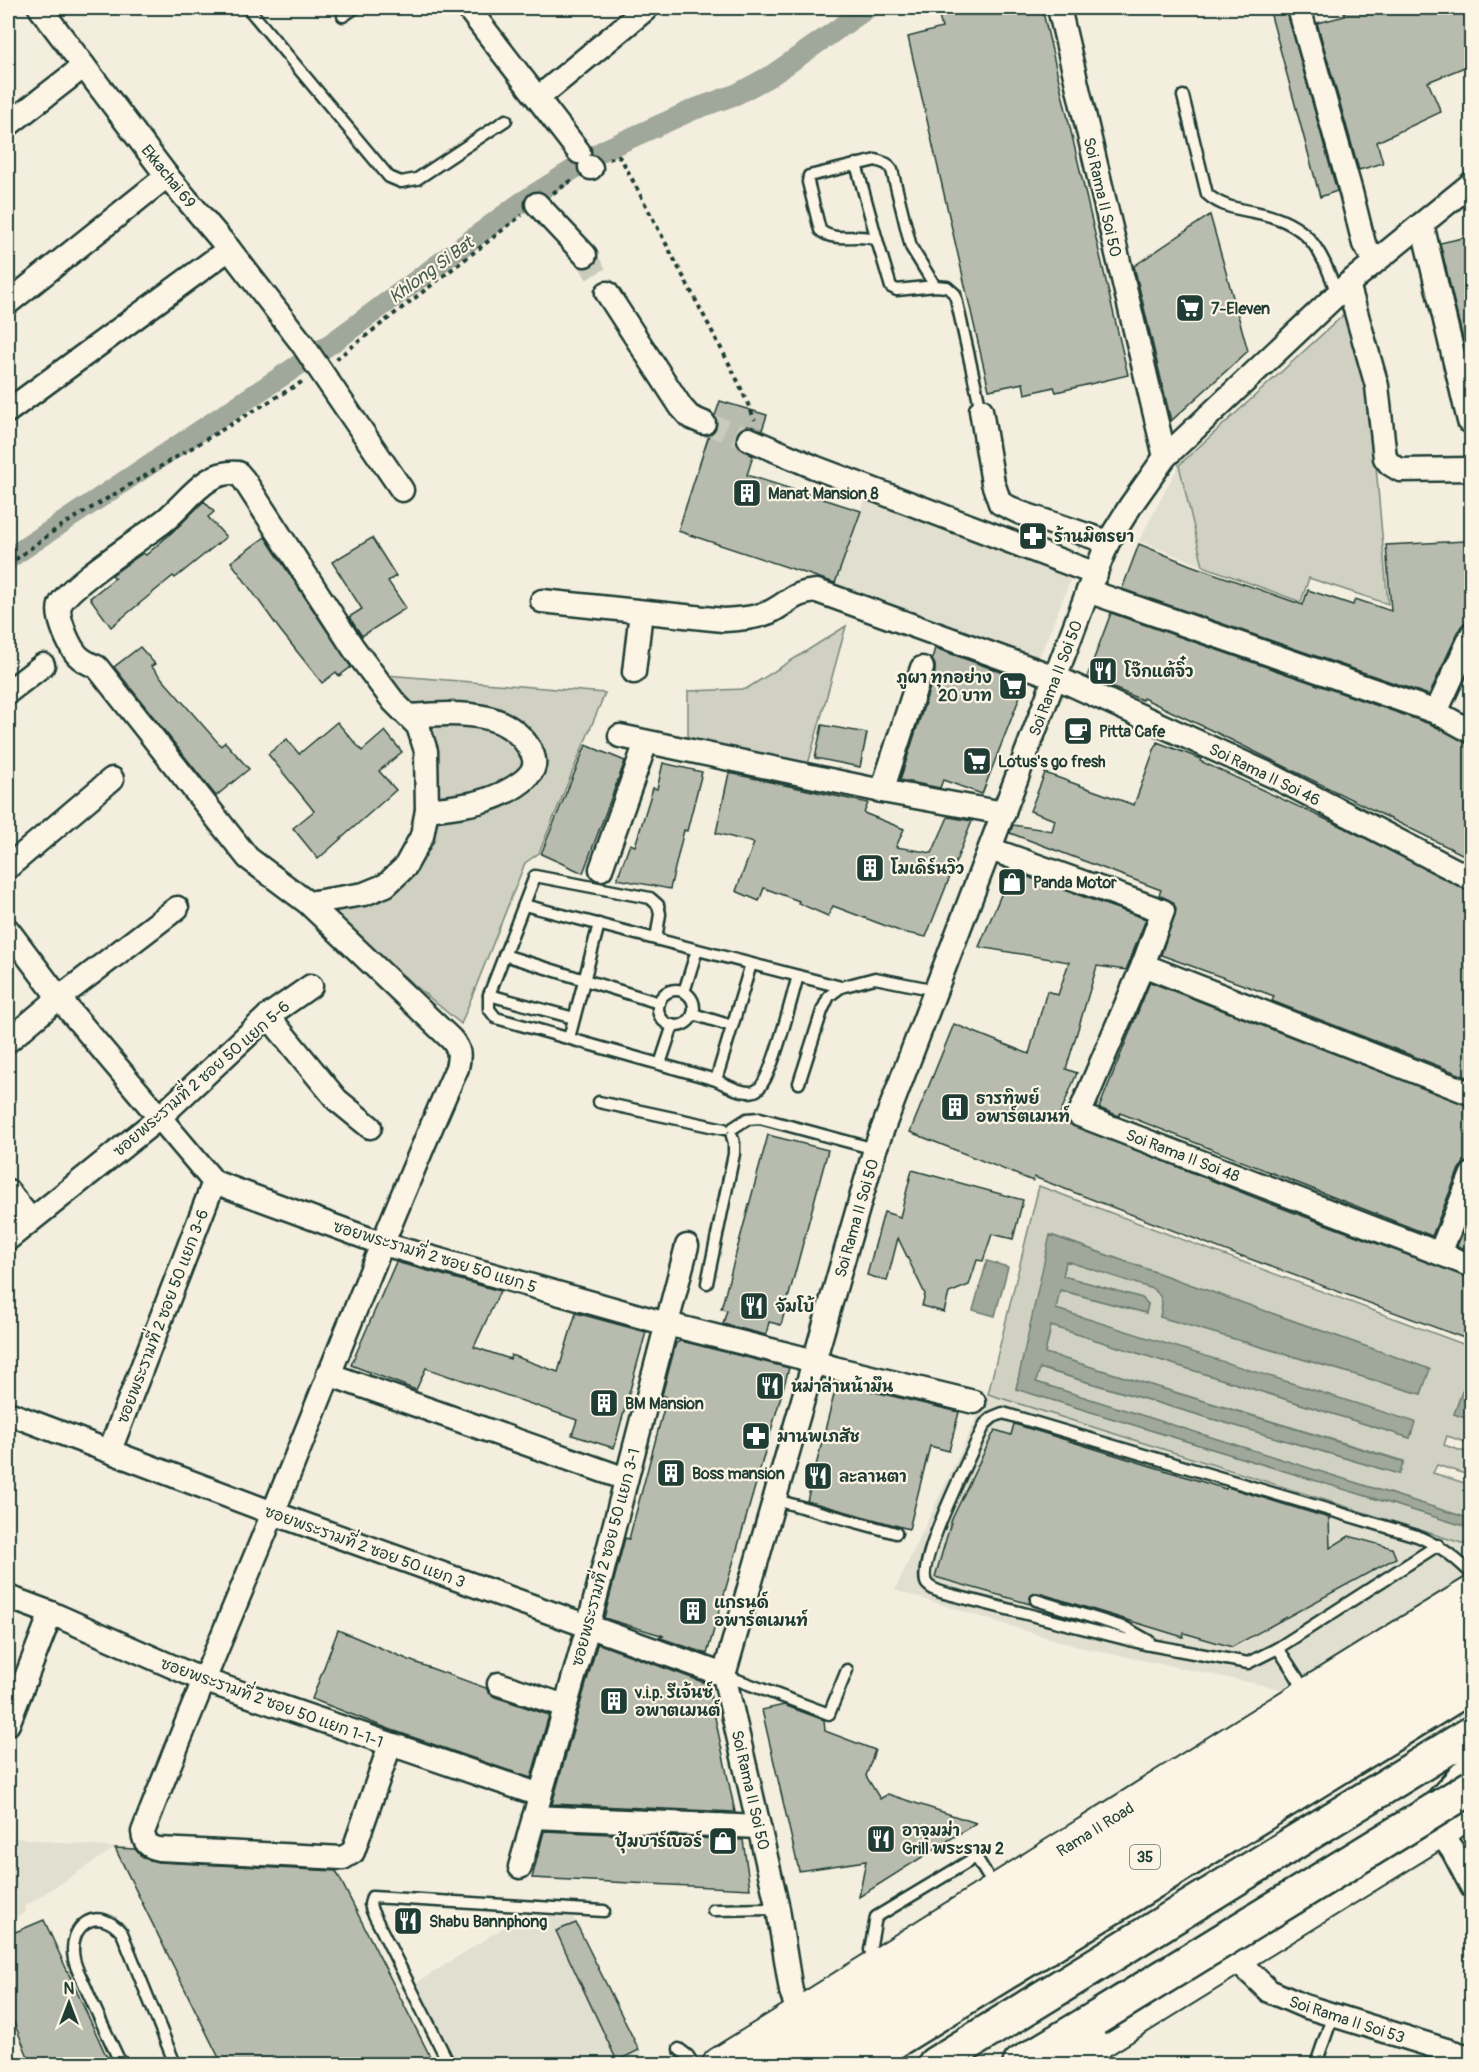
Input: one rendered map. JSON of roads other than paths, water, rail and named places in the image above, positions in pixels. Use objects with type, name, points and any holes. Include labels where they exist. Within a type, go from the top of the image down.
[{"type":"highway","points":[[763,2064],[1010,1898],[1472,1629]]},
{"type":"highway","name":"35","points":[[818,2064],[1472,1649]]},
{"type":"highway","points":[[857,2064],[1472,1685]]},
{"type":"highway","points":[[934,2064],[1472,1733]]},
{"type":"highway","points":[[949,2064],[1472,1744]]},
{"type":"highway","points":[[1388,1862],[1472,1770]]},
{"type":"highway","points":[[1020,2064],[1472,1787]]},
{"type":"main road","name":"Rama II Road","points":[[719,2064],[879,1965],[1010,1898],[1304,1695],[1472,1593]]},
{"type":"main road","points":[[1064,2064],[1388,1862],[1454,1846],[1472,1811]]},
{"type":"street","name":"Ekkachai 69","points":[[40,8],[167,176],[229,249],[301,342],[402,490]]},
{"type":"street","points":[[537,98],[647,8]]},
{"type":"street","name":"Soi Rama II Soi 50","points":[[1059,8],[1165,457]]},
{"type":"street","points":[[1299,8],[1364,244],[1375,261]]},
{"type":"street","points":[[476,10],[537,98],[586,163]]},
{"type":"street","points":[[8,125],[84,66]]},
{"type":"street","points":[[8,303],[167,176]]},
{"type":"street","name":"Soi Rama II Soi 50","points":[[799,2015],[791,1991],[778,1909],[724,1675],[875,1149],[1108,542],[1165,457],[1343,289],[1472,183]]},
{"type":"street","points":[[537,204],[585,255]]},
{"type":"street","points":[[1422,224],[1469,421]]},
{"type":"street","points":[[8,411],[229,249]]},
{"type":"street","points":[[1343,289],[1377,386],[1385,458],[1400,470],[1472,469]]},
{"type":"street","points":[[607,293],[681,407],[690,417],[704,423]]},
{"type":"street","points":[[981,410],[993,483],[1000,503],[1021,513],[1108,542]]},
{"type":"street","points":[[757,442],[925,509],[1092,582],[1436,712],[1472,732]]},
{"type":"street","points":[[308,903],[364,894],[386,885],[405,867],[422,836],[428,810],[426,751],[418,726],[394,702],[354,650],[238,473],[228,471],[207,480],[165,520],[75,587],[60,605],[59,613],[65,634],[81,661],[97,668],[248,858],[308,903],[452,1039],[458,1046],[460,1056],[203,1680],[143,1832],[144,1839],[151,1847],[343,1858],[353,1852],[390,1745]]},
{"type":"street","name":"Soi Rama II Soi 46","points":[[542,601],[723,620],[747,618],[770,612],[792,596],[817,591],[1055,677],[1275,777],[1472,879]]},
{"type":"street","points":[[634,672],[641,612]]},
{"type":"street","points":[[1436,712],[1469,645]]},
{"type":"street","points":[[8,691],[42,665]]},
{"type":"street","points":[[882,791],[922,668]]},
{"type":"street","points":[[410,716],[486,717],[502,722],[523,739],[535,757],[535,767],[531,774],[509,792],[476,803],[428,810]]},
{"type":"street","points":[[620,736],[882,791],[1004,813]]},
{"type":"street","points":[[601,869],[646,742]]},
{"type":"street","points":[[8,867],[112,779]]},
{"type":"street","name":"Soi Rama II Soi 48","points":[[990,849],[1163,911],[1143,964],[1078,1115],[1472,1266]]},
{"type":"street","points":[[8,1041],[59,998],[177,908]]},
{"type":"street","name":"ซอยพระรามที่ 2 ซอย 50 แยก 5","points":[[8,930],[59,998],[214,1182],[383,1244],[667,1324],[799,1357],[815,1364],[974,1402]]},
{"type":"street","points":[[1143,964],[1472,1094]]},
{"type":"street","name":"ซอยพระรามที่ 2 ซอย 50 แยก 5-6","points":[[8,1239],[30,1219],[159,1118],[268,1016],[311,986]]},
{"type":"street","points":[[268,1016],[337,1100],[370,1127]]},
{"type":"street","points":[[1440,1252],[1472,1174]]},
{"type":"street","name":"ซอยพระรามที่ 2 ซอย 50 แยก 3-6","points":[[110,1450],[214,1182]]},
{"type":"street","points":[[8,1191],[30,1219]]},
{"type":"street","name":"ซอยพระรามที่ 2 ซอย 50 แยก 3-1","points":[[520,1867],[588,1626],[687,1246]]},
{"type":"street","points":[[328,1374],[626,1479]]},
{"type":"street","name":"ซอยพระรามที่ 2 ซอย 50 แยก 3","points":[[8,1413],[273,1513],[724,1675]]},
{"type":"street","name":"ซอยพระรามที่ 2 ซอย 50 แยก 1-1-1","points":[[8,1597],[51,1613],[203,1680],[390,1745],[537,1806],[759,1827]]},
{"type":"street","points":[[8,1724],[51,1613]]},
{"type":"street","points":[[499,1684],[565,1706]]},
{"type":"street","points":[[1454,1846],[1472,1887]]},
{"type":"street","name":"Soi Rama II Soi 53","points":[[1235,1958],[1269,1991],[1304,2006],[1472,2058]]},
{"type":"lane","points":[[248,8],[389,177],[401,182],[417,179],[506,120]]},
{"type":"lane","points":[[343,16],[355,8]]},
{"type":"lane","points":[[1183,96],[1207,194],[1222,204],[1268,215],[1293,224],[1313,242],[1343,289]]},
{"type":"lane","points":[[877,240],[868,236],[825,235],[820,230],[808,182],[810,176],[876,160],[887,164],[892,170],[911,247],[935,286]]},
{"type":"lane","points":[[856,164],[891,287],[897,290],[947,287],[955,294],[981,410]]},
{"type":"lane","points":[[656,939],[660,914],[658,905],[650,898],[535,876],[489,995],[489,1009],[496,1018],[716,1080],[744,1092],[753,1092],[761,1089],[771,1069],[798,976]]},
{"type":"lane","points":[[524,905],[841,987]]},
{"type":"lane","points":[[569,1038],[599,924]]},
{"type":"lane","points":[[684,992],[698,950]]},
{"type":"lane","points":[[504,955],[585,978],[659,1003]]},
{"type":"lane","points":[[716,1080],[751,964]]},
{"type":"lane","points":[[799,1083],[822,1011],[829,996],[841,987],[875,978],[936,990]]},
{"type":"lane","points":[[679,990],[693,1000],[693,1014],[686,1023],[673,1025],[662,1019],[658,1011],[659,1003],[663,995],[679,990]]},
{"type":"lane","points":[[489,995],[574,1018]]},
{"type":"lane","points":[[693,1014],[732,1026]]},
{"type":"lane","points":[[660,1064],[673,1025]]},
{"type":"lane","points":[[599,1102],[730,1131],[747,1119],[760,1118],[875,1149]]},
{"type":"lane","points":[[707,1283],[734,1154],[734,1143],[730,1131]]},
{"type":"lane","points":[[1438,1545],[1278,1648],[1248,1664],[1162,1648],[948,1594],[935,1590],[927,1584],[924,1573],[934,1538],[985,1424],[993,1417],[1003,1413],[1417,1536],[1438,1545],[1450,1553],[1472,1574]]},
{"type":"lane","points":[[776,1500],[896,1533]]},
{"type":"lane","points":[[1036,1600],[1126,1628],[1162,1648]]},
{"type":"lane","points":[[1278,1648],[1298,1679],[1304,1695]]},
{"type":"lane","points":[[724,1675],[829,1714],[847,1670]]},
{"type":"lane","points":[[879,1965],[870,1950],[876,1917],[976,1857],[1010,1898]]},
{"type":"lane","points":[[449,2064],[372,1911],[369,1904],[372,1897],[604,1911]]},
{"type":"lane","points":[[712,1910],[778,1909]]},
{"type":"lane","points":[[121,2064],[74,1961],[74,1935],[81,1926],[97,1918],[110,1921],[122,1933],[175,2064]]},
{"type":"lane","points":[[1316,2064],[1333,2015]]},
{"type":"lane","points":[[679,2049],[688,2056],[693,2064]]},
{"type":"waterway","name":"Khlong Si Bat","points":[[8,559],[336,340],[522,202],[604,150],[695,109],[737,94],[772,75],[868,8]]},
{"type":"tunnel","points":[[585,255],[607,293]]},
{"type":"tunnel","points":[[704,423],[749,439]]},
{"type":"place","name":"7-Eleven","points":[[1190,308]]},
{"type":"place","name":"Manat Mansion 8","points":[[747,493]]},
{"type":"place","name":"ร้านมิตรยา","points":[[1033,536]]},
{"type":"place","name":"โจ๊กแต้จิ๋ว","points":[[1103,671]]},
{"type":"place","name":"ภูผา ทุกอย่าง 20 บาท","points":[[1013,686]]},
{"type":"place","name":"Pitta Cafe","points":[[1078,731]]},
{"type":"place","name":"Lotus's go fresh","points":[[977,761]]},
{"type":"place","name":"โมเดิร์นวิว","points":[[870,868]]},
{"type":"place","name":"Panda Motor","points":[[1012,882]]},
{"type":"place","name":"ธารทิพย์ อพาร์ตเมนท์","points":[[955,1107]]},
{"type":"place","name":"จัมโบ้","points":[[754,1306]]},
{"type":"place","name":"หม่าล่าหน้ามึน","points":[[770,1386]]},
{"type":"place","name":"BM Mansion","points":[[604,1403]]},
{"type":"place","name":"มานพเภสัช","points":[[756,1436]]},
{"type":"place","name":"Boss mansion","points":[[671,1473]]},
{"type":"place","name":"ละลานตา","points":[[818,1476]]},
{"type":"place","name":"แกรนด์ อพาร์ตเมนท์","points":[[693,1611]]},
{"type":"place","name":"v.i.p. รีเจ้นซ์ อพาตเมนต์","points":[[614,1701]]},
{"type":"place","name":"อาจุมม่า Grill พระราม 2","points":[[881,1839]]},
{"type":"place","name":"ปุ้มบาร์เบอร์","points":[[723,1841]]},
{"type":"place","name":"Shabu Bannphong","points":[[408,1921]]}]
